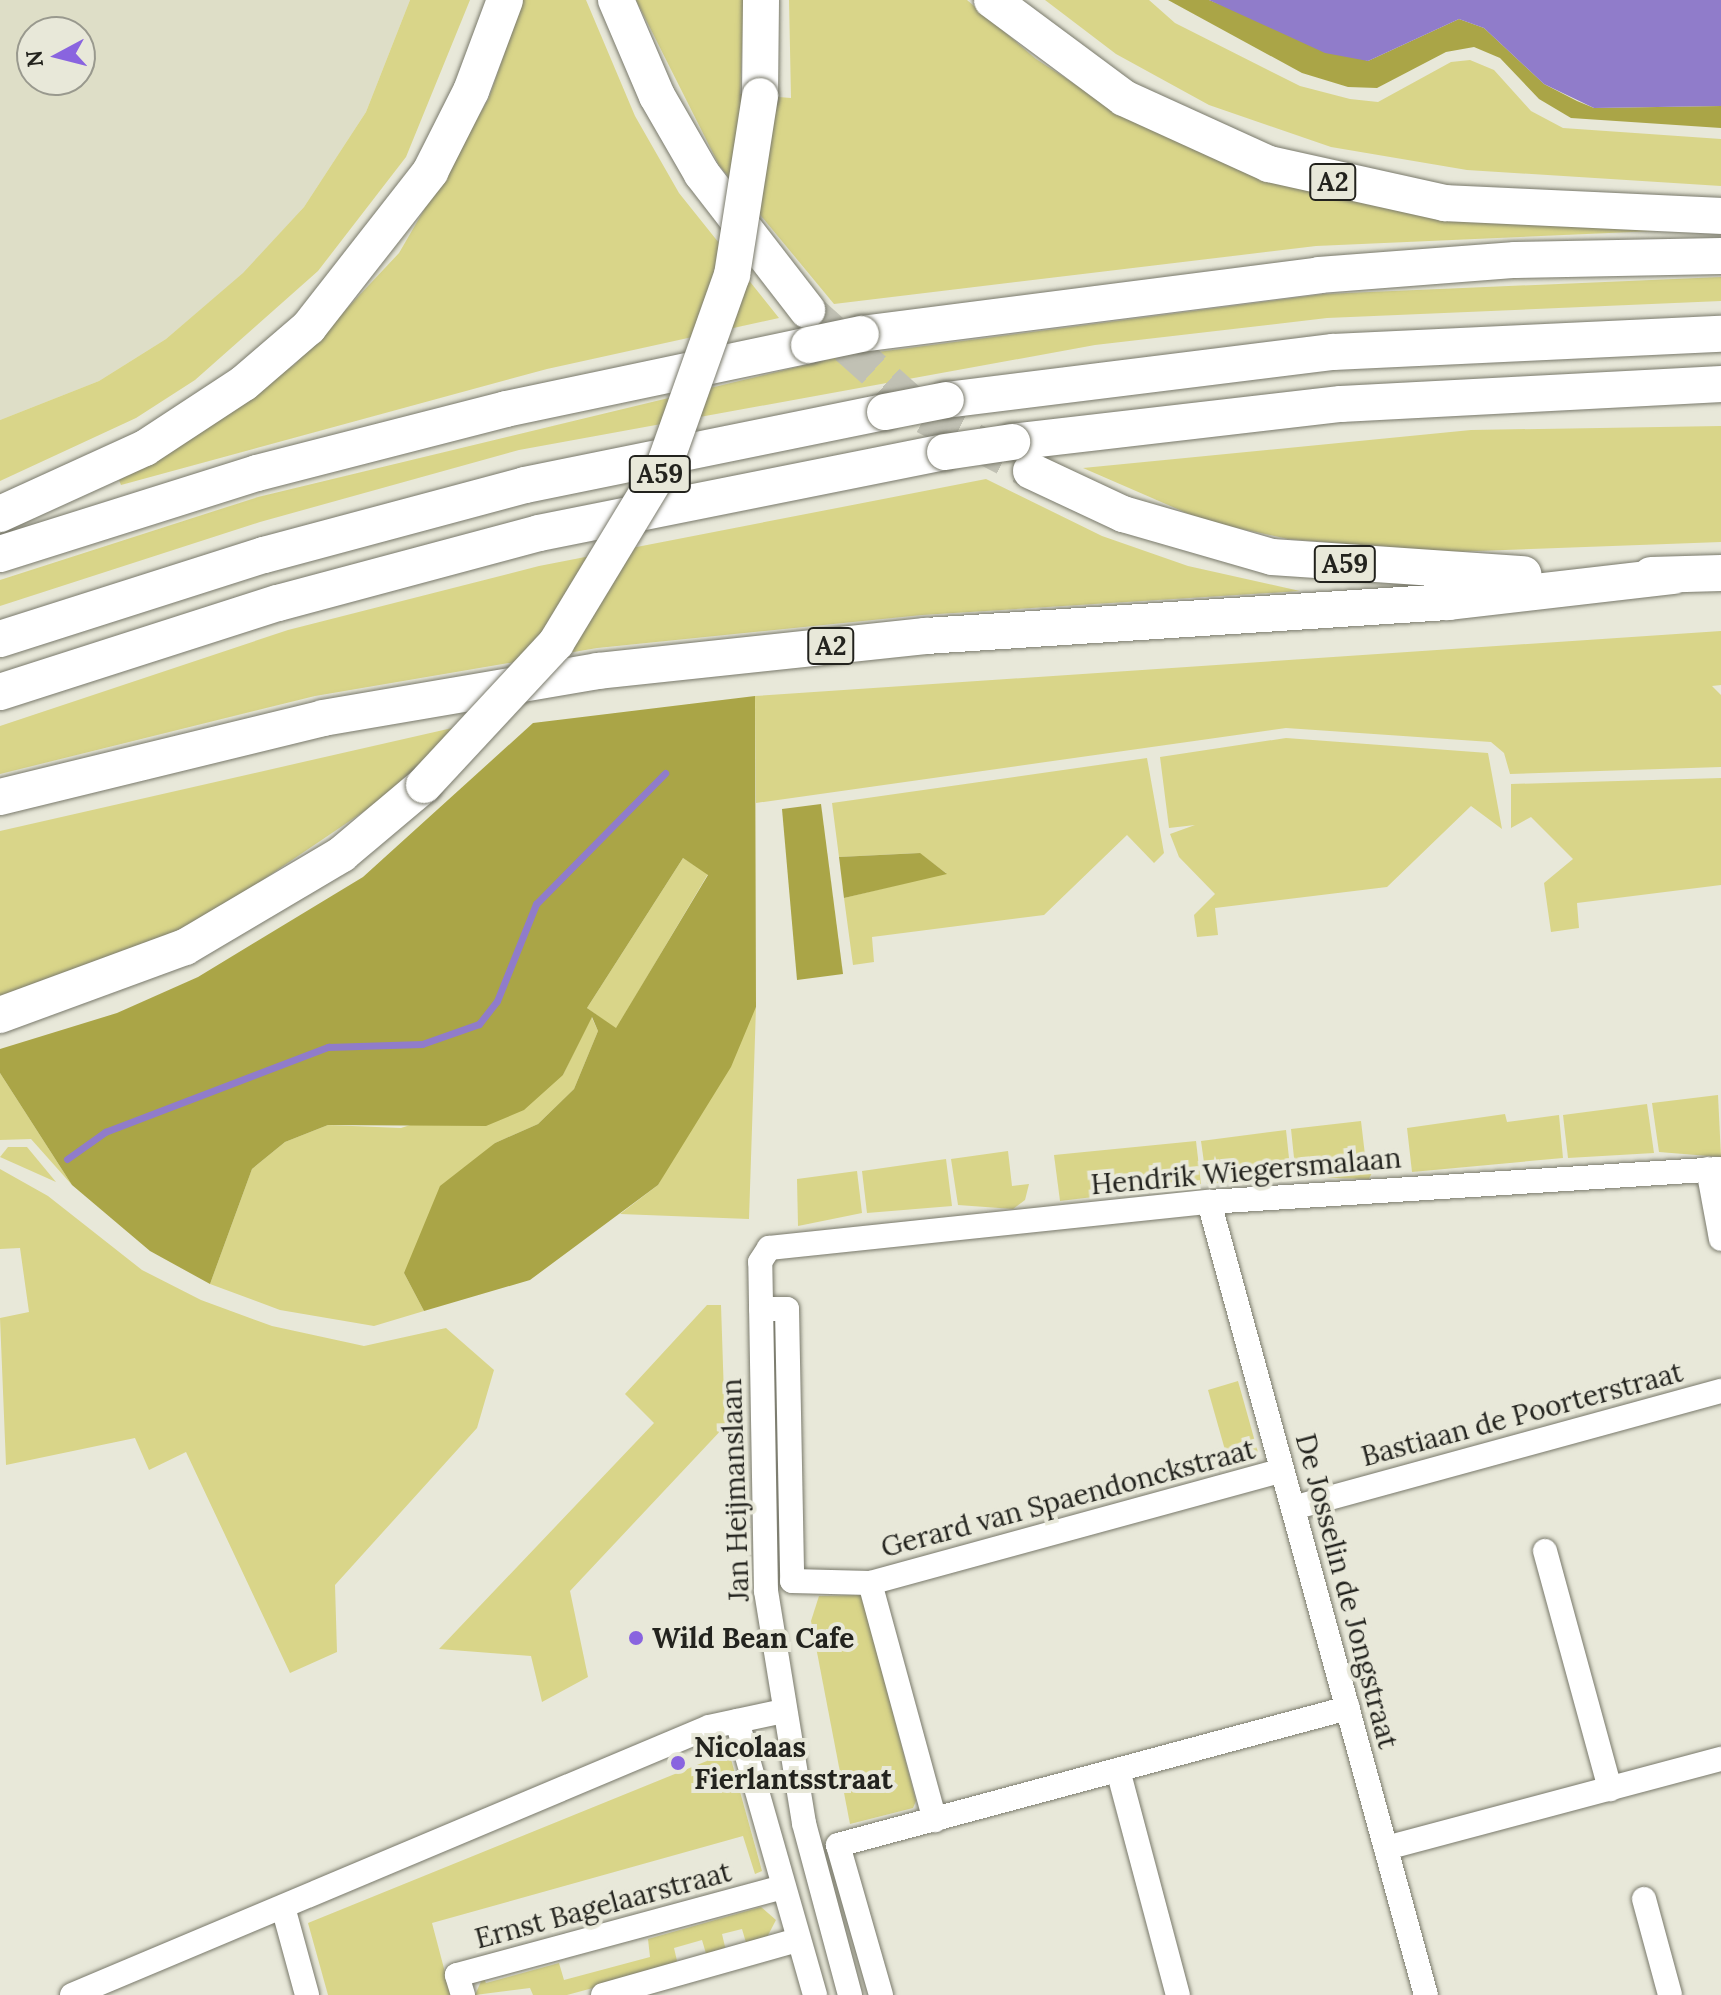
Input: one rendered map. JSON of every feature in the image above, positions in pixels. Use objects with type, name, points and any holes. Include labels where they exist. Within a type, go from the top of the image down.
[{"type":"highway","points":[[0,514],[145,448],[244,383],[309,327],[430,172],[471,91],[505,0]]},
{"type":"highway","points":[[616,0],[657,96],[702,174],[807,310]]},
{"type":"highway","name":"A59","points":[[0,1015],[185,947],[342,854],[424,785],[556,643],[665,463],[732,275],[760,96],[761,0]]},
{"type":"highway","name":"A2","points":[[992,0],[1124,98],[1269,164],[1445,203],[1721,216]]},
{"type":"highway","points":[[0,554],[257,473],[506,409],[861,334],[1319,275],[1515,260],[1721,256]]},
{"type":"highway","points":[[0,639],[264,555],[525,485],[946,400],[1333,352],[1721,334]]},
{"type":"highway","points":[[0,692],[278,603],[539,533],[945,452],[1022,456],[1341,404],[1721,384]]},
{"type":"highway","name":"A59","points":[[1022,456],[1123,514],[1272,557],[1445,573],[1674,576]]},
{"type":"highway","name":"A2","points":[[0,797],[323,718],[598,671],[926,636],[1448,602],[1721,573]]},
{"type":"street","name":"Hendrik Wiegersmalaan","points":[[777,1242],[1209,1202],[1715,1169]]},
{"type":"street","points":[[1715,1169],[1721,1239]]},
{"type":"street","name":"De Josselin de Jongstraat","points":[[1209,1202],[1426,1995]]},
{"type":"street","name":"Jan Heijmanslaan","points":[[777,1242],[760,1262],[766,1591],[783,1711],[850,1995]]},
{"type":"street","name":"Jan Heijmanslaan","points":[[761,1309],[787,1309],[792,1581],[870,1583]]},
{"type":"street","name":"Bastiaan de Poorterstraat","points":[[1293,1508],[1721,1391]]},
{"type":"street","name":"Gerard van Spaendonckstraat","points":[[870,1583],[1282,1470]]},
{"type":"street","points":[[1545,1551],[1610,1789]]},
{"type":"street","points":[[870,1583],[935,1820]]},
{"type":"street","points":[[881,1995],[838,1845],[1348,1708]]},
{"type":"street","points":[[72,1995],[737,1721],[783,1711]]},
{"type":"street","points":[[737,1721],[815,1995]]},
{"type":"street","points":[[1386,1848],[1721,1759]]},
{"type":"street","points":[[1118,1770],[1178,1995]]},
{"type":"street","name":"Ernst Bagelaarstraat","points":[[463,1995],[457,1975],[783,1887]]},
{"type":"street","points":[[1644,1899],[1670,1995]]},
{"type":"street","points":[[283,1907],[307,1995]]},
{"type":"street","points":[[603,1995],[798,1940]]},
{"type":"shaded area","points":[[0,0],[410,0],[366,112],[304,207],[244,273],[166,339],[99,381],[0,420]]},
{"type":"shaded area","points":[[410,0],[470,0],[406,157],[318,271],[195,380],[136,418],[0,481],[0,420],[99,381],[166,339],[243,273],[304,207],[366,112]]},
{"type":"shaded area","points":[[523,0],[586,0],[635,116],[679,193],[779,318],[547,369],[121,485],[119,480],[294,365],[399,253],[489,98]]},
{"type":"shaded area","points":[[636,0],[744,0],[740,94],[791,98],[789,0],[967,0],[1036,59],[1118,112],[1264,181],[1441,218],[1677,230],[1316,246],[834,304],[719,165]]},
{"type":"shaded area","points":[[1045,0],[1149,0],[1175,23],[1300,86],[1350,99],[1378,102],[1451,62],[1470,60],[1494,70],[1531,111],[1563,128],[1721,139],[1721,186],[1467,170],[1331,147],[1209,105],[1116,54]]},
{"type":"shaded area","points":[[1168,0],[1209,0],[1368,61],[1459,19],[1484,28],[1544,84],[1577,101],[1594,108],[1721,106],[1721,128],[1571,118],[1539,99],[1500,58],[1474,47],[1446,52],[1377,88],[1348,87],[1302,73]]},
{"type":"shaded area","points":[[1209,0],[1721,0],[1721,106],[1594,108],[1544,84],[1484,28],[1459,19],[1368,61],[1325,53]]},
{"type":"shaded area","points":[[1721,277],[1721,301],[1327,318],[1095,345],[519,450],[260,522],[0,606],[0,580],[258,497],[839,357],[1324,294]]},
{"type":"shaded area","points":[[1721,426],[1721,542],[1449,552],[1288,539],[1205,521],[1083,468],[1471,430]]},
{"type":"shaded area","points":[[986,479],[1102,536],[1188,566],[1300,591],[922,615],[597,648],[315,696],[0,774],[0,726],[288,630],[539,566]]},
{"type":"shaded area","points":[[1721,631],[1721,685],[1712,686],[1721,695],[1721,767],[1510,774],[1504,753],[1491,742],[1286,728],[756,803],[755,696]]},
{"type":"shaded area","points":[[755,696],[756,1007],[731,1067],[658,1185],[530,1280],[424,1311],[404,1273],[440,1186],[495,1143],[538,1124],[574,1089],[598,1031],[592,1017],[563,1075],[524,1110],[486,1126],[328,1125],[285,1142],[252,1169],[210,1284],[150,1251],[72,1185],[0,1073],[0,1049],[117,1013],[198,977],[363,877],[533,723]],"holes":[[[683,858],[708,875],[616,1028],[587,1008]]]},
{"type":"shaded area","points":[[461,726],[397,789],[180,936],[0,998],[0,831]]},
{"type":"shaded area","points":[[1286,738],[1488,753],[1502,829],[1471,806],[1387,887],[1215,908],[1218,935],[1197,937],[1194,915],[1215,894],[1179,857],[1170,834],[1195,825],[1169,828],[1160,757]]},
{"type":"shaded area","points":[[1147,758],[1164,853],[1154,863],[1127,835],[1044,915],[872,937],[874,962],[853,965],[844,898],[946,873],[919,853],[839,857],[832,803]]},
{"type":"shaded area","points":[[1721,778],[1721,885],[1577,903],[1579,928],[1551,932],[1544,883],[1573,859],[1531,817],[1511,828],[1511,784]]},
{"type":"shaded area","points":[[821,804],[843,974],[797,980],[782,809]]},
{"type":"shaded area","points":[[920,853],[947,874],[844,898],[839,857]]},
{"type":"shaded area","points":[[683,858],[708,874],[616,1029],[587,1008]]},
{"type":"shaded area","points":[[756,1007],[749,1219],[620,1214],[658,1185]]},
{"type":"shaded area","points":[[591,1016],[598,1031],[574,1089],[538,1124],[495,1143],[404,1273],[424,1311],[374,1326],[280,1310],[210,1284],[252,1169],[285,1142],[328,1125],[401,1128],[563,1075]]},
{"type":"shaded area","points":[[0,1073],[72,1185],[31,1139],[0,1140]]},
{"type":"shaded area","points":[[1718,1095],[1721,1157],[1659,1152],[1652,1103]]},
{"type":"shaded area","points":[[1647,1104],[1654,1153],[1568,1158],[1563,1115]]},
{"type":"shaded area","points":[[1505,1114],[1507,1122],[1559,1115],[1563,1158],[1412,1172],[1407,1128]]},
{"type":"shaded area","points":[[1361,1121],[1365,1155],[1381,1154],[1369,1179],[1296,1177],[1291,1129]]},
{"type":"shaded area","points":[[1286,1130],[1291,1177],[1207,1184],[1201,1141]]},
{"type":"shaded area","points":[[1196,1141],[1201,1184],[1060,1201],[1054,1155]]},
{"type":"shaded area","points":[[8,1147],[27,1147],[56,1182],[0,1157]]},
{"type":"shaded area","points":[[1008,1151],[1012,1186],[1029,1184],[1025,1200],[1013,1209],[958,1205],[951,1159]]},
{"type":"shaded area","points":[[946,1159],[952,1206],[867,1213],[862,1171]]},
{"type":"shaded area","points":[[0,1169],[48,1196],[142,1270],[201,1300],[272,1326],[364,1346],[446,1328],[494,1370],[477,1428],[335,1585],[337,1652],[290,1673],[186,1452],[149,1470],[135,1438],[6,1465],[0,1318],[29,1312],[20,1248],[0,1249]]},
{"type":"shaded area","points":[[857,1171],[862,1213],[798,1226],[797,1179]]},
{"type":"shaded area","points":[[707,1305],[721,1305],[725,1426],[570,1591],[588,1677],[542,1702],[531,1656],[439,1649],[654,1423],[625,1394]]},
{"type":"shaded area","points":[[1238,1381],[1259,1456],[1229,1464],[1208,1390]]},
{"type":"shaded area","points":[[862,1595],[916,1801],[913,1808],[850,1824],[811,1621],[819,1596]]},
{"type":"shaded area","points":[[729,1752],[762,1871],[755,1874],[743,1836],[432,1923],[451,1995],[328,1995],[308,1923]]},
{"type":"shaded area","points":[[761,1907],[776,1920],[765,1941],[747,1946],[742,1929],[722,1934],[726,1951],[707,1957],[702,1940],[674,1948],[678,1965],[567,1995],[533,1995],[530,1988],[475,1995],[483,1977],[486,1983],[559,1963],[564,1980],[650,1957],[648,1939]]},
{"type":"waterway","points":[[67,1159],[105,1132],[328,1047],[422,1044],[479,1024],[497,1001],[536,904],[665,773]]},
{"type":"tunnel","points":[[807,310],[925,416],[1031,471]]},
{"type":"place","name":"Wild Bean Cafe","points":[[636,1638]]},
{"type":"place","name":"Nicolaas Fierlantsstraat","points":[[678,1763]]}]
